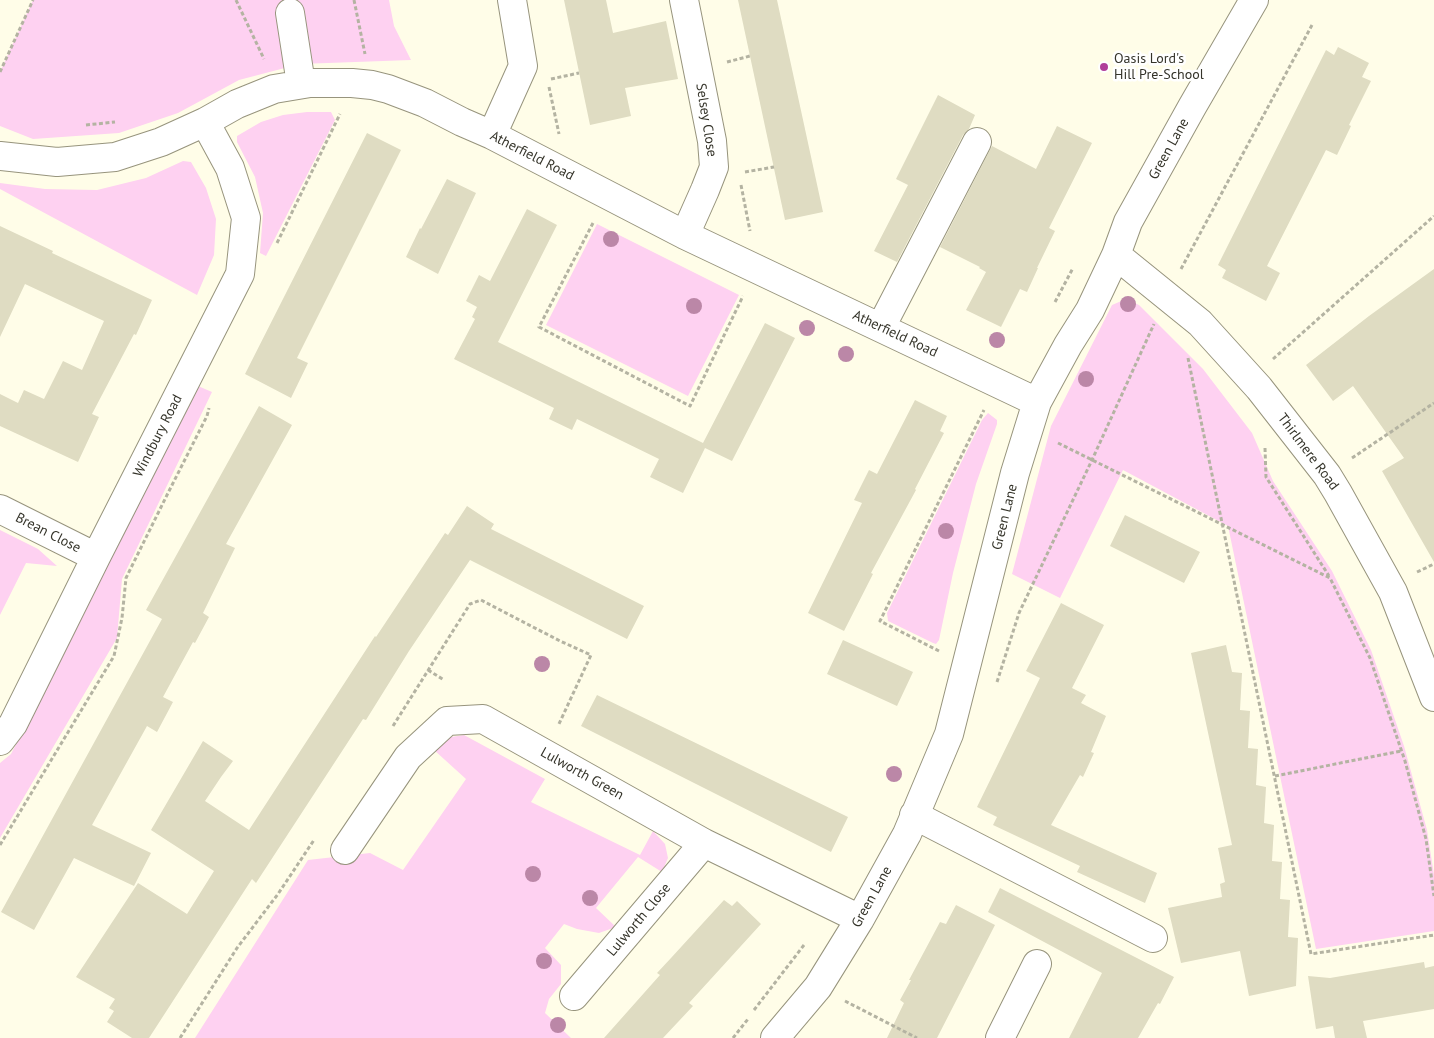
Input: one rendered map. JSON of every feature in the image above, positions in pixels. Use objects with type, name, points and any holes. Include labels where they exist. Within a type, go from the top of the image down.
[{"type":"street","points":[[492,135],[523,66],[512,0]]},
{"type":"street","name":"Selsey Close","points":[[684,0],[712,141],[714,167],[685,235]]},
{"type":"street","name":"Green Lane","points":[[775,1038],[818,987],[860,919],[907,834],[950,734],[1015,473],[1037,402],[1068,345],[1090,310],[1116,255],[1128,222],[1254,0]]},
{"type":"street","points":[[290,13],[301,84]]},
{"type":"street","name":"Atherfield Road","points":[[0,156],[57,162],[115,157],[161,142],[237,104],[274,89],[310,82],[372,85],[425,102],[685,235],[1037,402]]},
{"type":"street","name":"Windbury Road","points":[[0,741],[13,724],[96,556],[240,274],[246,218],[230,168],[204,122]]},
{"type":"street","points":[[881,327],[976,142]]},
{"type":"street","name":"Thirlmere Road","points":[[1116,255],[1200,324],[1259,388],[1326,475],[1393,592],[1434,697]]},
{"type":"street","name":"Brean Close","points":[[0,509],[96,556]]},
{"type":"street","name":"Lulworth Green","points":[[345,850],[408,757],[448,721],[483,719],[704,844],[860,919]]},
{"type":"street","points":[[914,815],[1153,938]]},
{"type":"street","name":"Lulworth Close","points":[[574,996],[704,844]]},
{"type":"street","points":[[1000,1038],[1037,964]]},
{"type":"path","points":[[0,72],[33,0]]},
{"type":"path","points":[[995,689],[1019,613],[1167,296],[1312,25]]},
{"type":"path","points":[[548,80],[579,73]]},
{"type":"path","points":[[273,250],[342,110]]},
{"type":"path","points":[[86,126],[124,120]]},
{"type":"path","points":[[1246,373],[1271,360],[1434,216]]},
{"type":"path","points":[[593,223],[539,327],[690,406],[747,289]]},
{"type":"path","points":[[1188,354],[1312,954],[1434,935]]},
{"type":"path","points":[[940,651],[880,621],[997,383]]},
{"type":"path","points":[[1326,475],[1434,403]]},
{"type":"path","points":[[0,845],[114,656],[122,618],[126,578],[207,416],[209,407]]},
{"type":"path","points":[[1029,429],[1330,578]]},
{"type":"path","points":[[1265,444],[1266,477],[1330,578],[1370,658],[1401,751],[1426,839],[1434,896]]},
{"type":"path","points":[[392,727],[470,604],[481,600],[591,655],[556,730]]},
{"type":"path","points":[[938,659],[942,642]]},
{"type":"path","points":[[428,670],[444,680]]},
{"type":"path","points":[[1275,776],[1401,751]]},
{"type":"path","points":[[180,1038],[237,948],[278,894],[315,839]]},
{"type":"path","points":[[733,1038],[805,944]]},
{"type":"path","points":[[818,987],[918,1038]]},
{"type":"shaded area","points":[[33,0],[389,0],[394,26],[411,60],[300,64],[239,80],[178,113],[119,133],[33,139],[0,126],[0,72]]},
{"type":"shaded area","points":[[331,112],[335,120],[266,256],[260,253],[263,213],[255,177],[237,142],[237,136],[261,122],[283,115]]},
{"type":"shaded area","points":[[183,161],[191,162],[206,188],[216,219],[214,255],[197,295],[0,189],[0,183],[45,189],[97,190],[146,178]]},
{"type":"shaded area","points":[[597,224],[739,295],[688,396],[546,325]]},
{"type":"shaded area","points":[[1126,299],[1139,305],[1203,369],[1252,433],[1273,481],[1332,571],[1371,650],[1404,746],[1427,830],[1434,875],[1434,931],[1316,949],[1228,526],[1123,470],[1060,598],[1012,574],[1051,426],[1112,305]]},
{"type":"shaded area","points":[[198,386],[212,392],[122,579],[117,638],[0,838],[0,763],[11,754]]},
{"type":"shaded area","points":[[988,413],[997,420],[997,424],[976,484],[953,573],[939,640],[936,644],[888,621],[887,613],[982,420]]},
{"type":"shaded area","points":[[0,530],[38,549],[57,566],[26,563],[0,615]]},
{"type":"shaded area","points":[[464,735],[545,779],[531,802],[640,855],[653,831],[665,844],[668,858],[662,872],[638,857],[596,908],[616,927],[599,933],[577,929],[564,924],[545,948],[561,965],[561,984],[549,999],[545,1013],[571,1038],[195,1038],[308,860],[370,853],[403,870],[466,779],[434,750],[445,738]]},
{"type":"building","points":[[564,0],[606,0],[613,33],[666,21],[678,79],[625,88],[631,116],[590,125]]},
{"type":"building","points":[[738,0],[777,0],[823,212],[785,220]]},
{"type":"building","points":[[1338,47],[1369,63],[1362,77],[1371,81],[1349,125],[1351,126],[1337,155],[1326,150],[1267,266],[1280,273],[1266,301],[1222,278],[1226,270],[1218,265],[1326,50],[1334,55]]},
{"type":"building","points":[[938,95],[975,115],[897,262],[874,251],[908,185],[896,179]]},
{"type":"building","points":[[1057,126],[1092,143],[1049,228],[1055,231],[1027,292],[1020,289],[1001,327],[966,310],[986,272],[980,267],[940,247],[992,146],[1036,169]]},
{"type":"building","points":[[367,133],[401,150],[297,358],[308,363],[291,398],[245,374]]},
{"type":"building","points":[[447,179],[476,193],[438,274],[406,257]]},
{"type":"building","points":[[527,209],[557,225],[498,342],[703,443],[765,323],[795,338],[732,461],[705,448],[683,493],[650,477],[659,459],[577,419],[572,430],[549,419],[554,408],[454,359],[475,319],[472,317],[477,307],[466,301],[479,275],[490,281]]},
{"type":"building","points":[[0,226],[53,251],[52,253],[152,300],[136,335],[134,334],[92,414],[99,417],[78,462],[0,426],[0,394],[18,403],[24,390],[44,399],[63,361],[82,370],[104,321],[25,284],[0,337]]},
{"type":"building","points":[[1434,269],[1434,562],[1382,471],[1404,458],[1353,386],[1333,401],[1306,365]]},
{"type":"building","points":[[915,400],[947,416],[940,431],[944,433],[916,490],[871,573],[873,574],[844,631],[808,613],[862,503],[854,500],[869,470],[877,474]]},
{"type":"building","points":[[259,406],[292,425],[226,544],[235,548],[203,613],[209,617],[163,697],[173,702],[157,732],[147,726],[92,825],[151,853],[134,886],[74,858],[34,930],[1,912],[162,619],[146,610]]},
{"type":"building","points":[[467,506],[494,524],[491,529],[644,606],[627,639],[470,560],[409,651],[366,720],[363,719],[256,883],[252,879],[149,1038],[132,1038],[107,1022],[114,1011],[109,1008],[115,999],[76,977],[138,883],[187,914],[214,871],[151,830],[203,741],[233,761],[205,801],[249,830],[375,636],[445,533],[448,535]]},
{"type":"building","points":[[1125,515],[1200,552],[1184,583],[1110,546]]},
{"type":"building","points":[[1061,603],[1104,625],[1072,688],[1086,695],[1081,703],[1106,716],[1091,752],[1094,753],[1083,777],[1080,775],[1051,825],[1157,873],[1145,903],[1077,872],[1080,866],[993,825],[997,817],[977,807],[1040,678],[1026,671]]},
{"type":"building","points":[[843,640],[913,672],[897,706],[827,674]]},
{"type":"building","points":[[1226,645],[1232,672],[1242,673],[1240,710],[1250,711],[1248,748],[1258,749],[1256,785],[1266,787],[1264,823],[1274,825],[1272,861],[1282,862],[1280,899],[1290,900],[1288,937],[1298,938],[1296,986],[1249,996],[1240,951],[1181,963],[1168,908],[1222,897],[1220,884],[1225,882],[1218,848],[1232,845],[1191,653]]},
{"type":"building","points":[[597,695],[848,817],[831,852],[581,726]]},
{"type":"building","points":[[1000,888],[1174,977],[1160,1004],[1158,1003],[1138,1038],[1069,1038],[1102,973],[988,912]]},
{"type":"building","points":[[724,900],[732,906],[737,901],[761,924],[689,1003],[693,1006],[663,1038],[604,1038],[660,975],[657,973]]},
{"type":"building","points":[[956,905],[995,925],[937,1038],[887,1038],[904,1003],[900,1000],[911,980],[909,980],[940,922],[946,924]]},
{"type":"building","points":[[1424,962],[1425,968],[1434,966],[1434,1009],[1363,1021],[1367,1038],[1335,1038],[1333,1026],[1316,1029],[1308,976],[1330,978]]},
{"type":"place","name":"Oasis Lord's Hill Pre-School","points":[[1104,67]]}]
